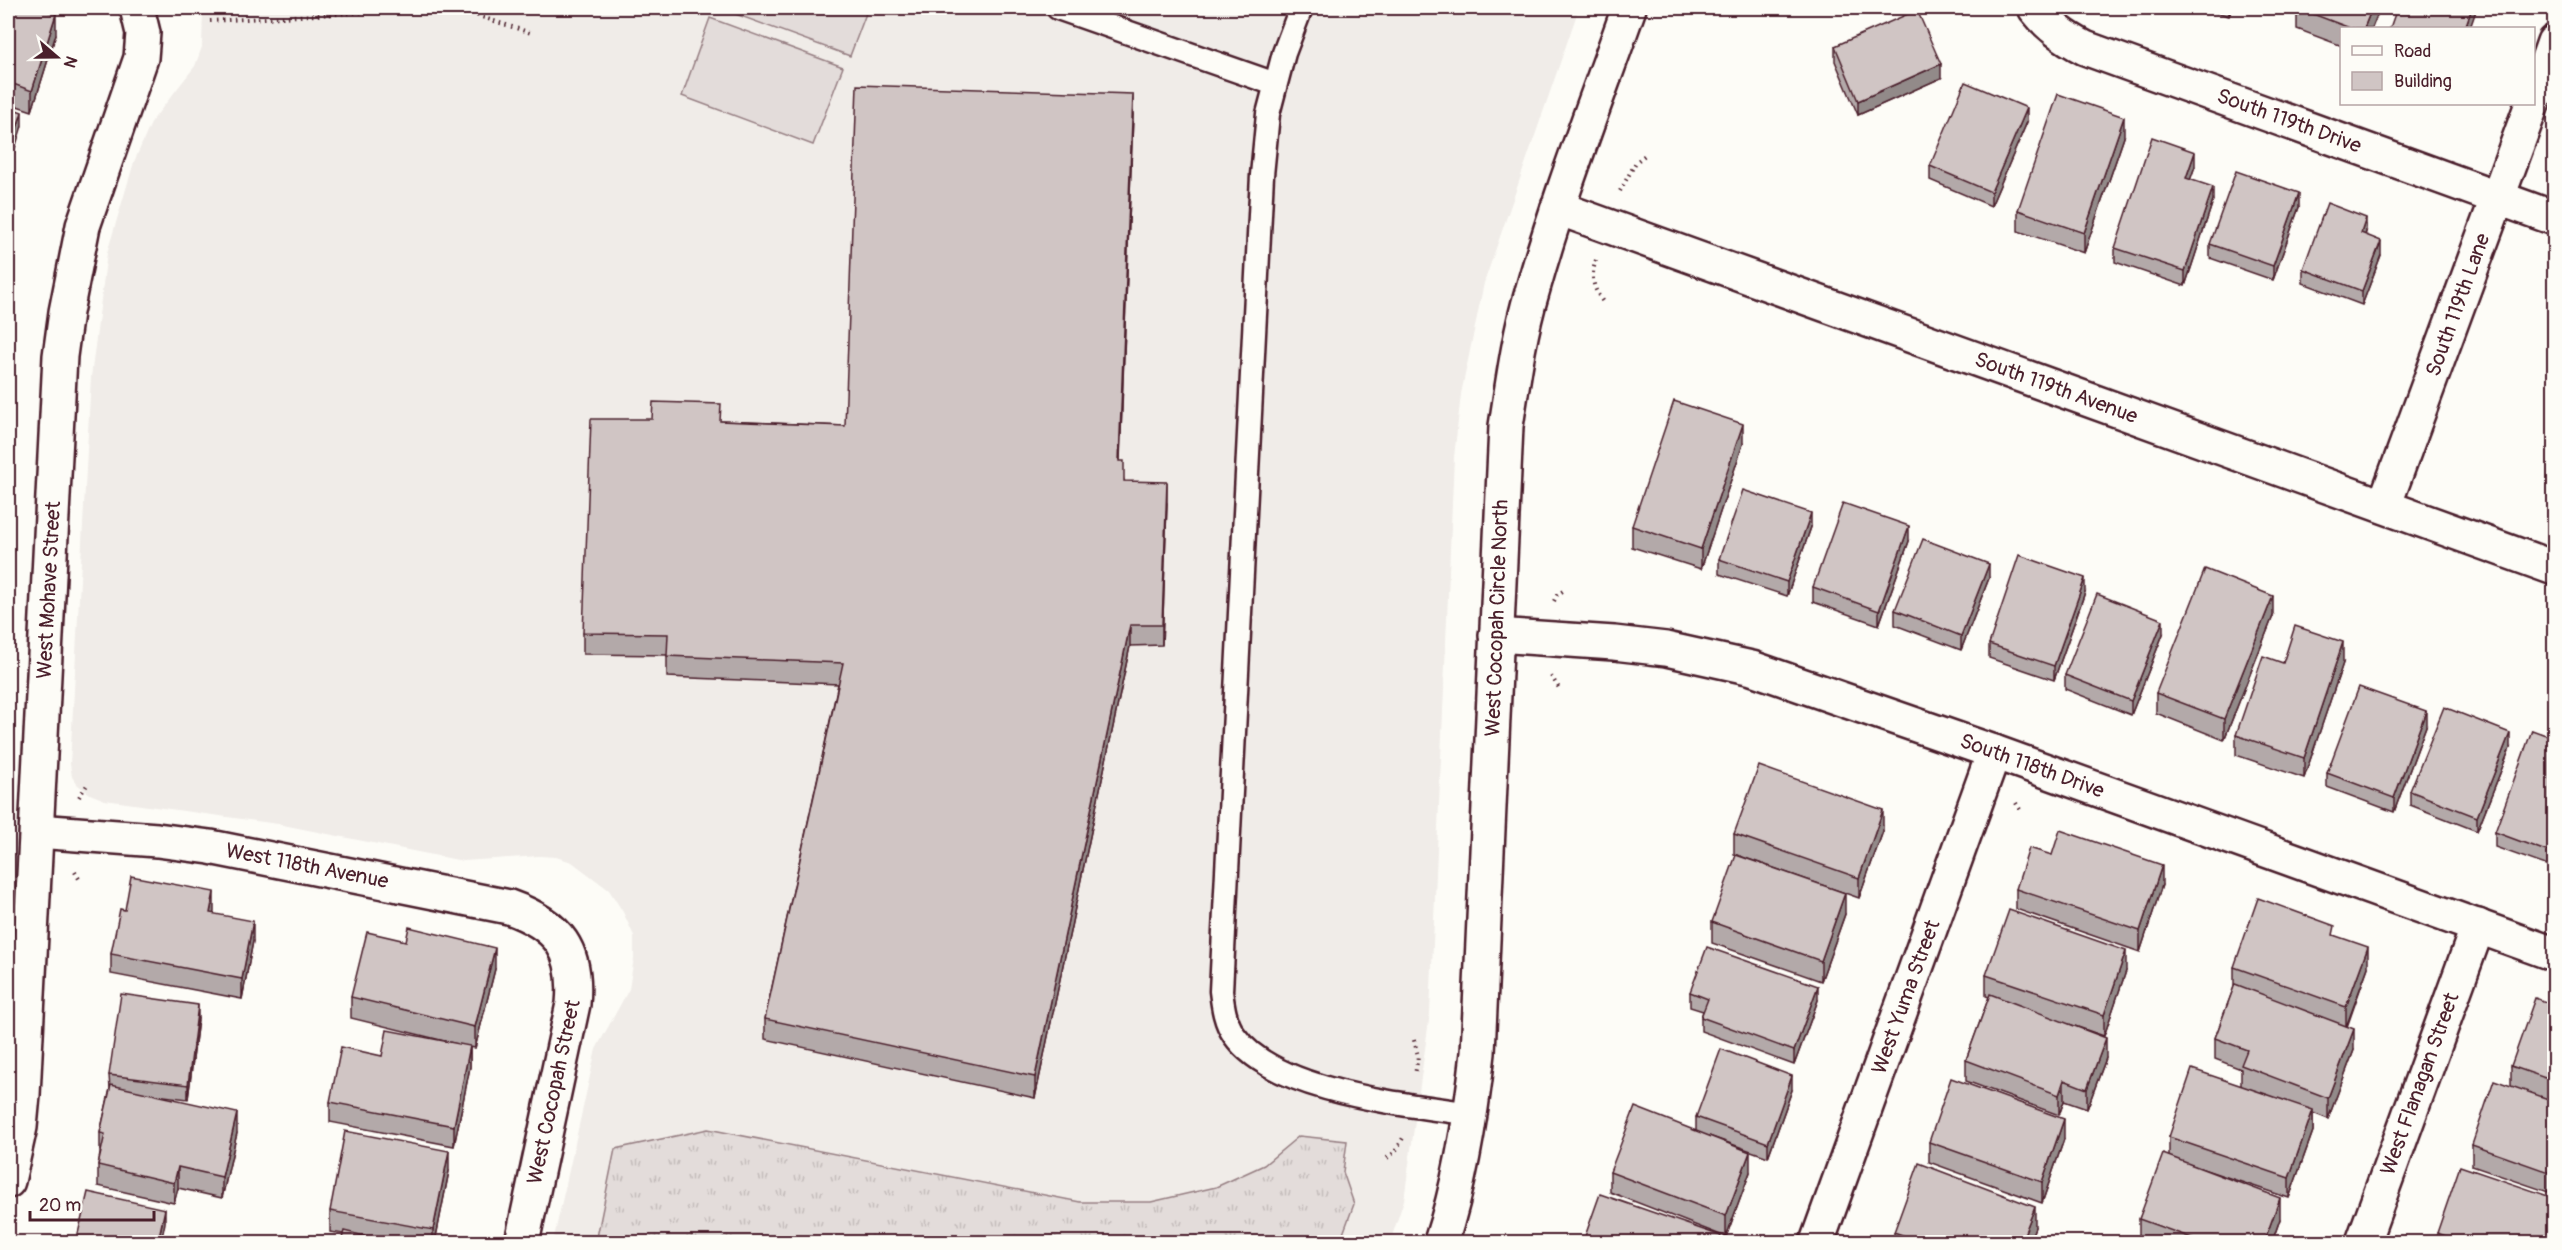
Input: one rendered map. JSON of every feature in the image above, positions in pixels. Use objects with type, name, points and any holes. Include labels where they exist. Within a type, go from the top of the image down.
[{"type":"street","name":"West Cocopah Circle North","points":[[1441,1242],[1461,1171],[1471,1114],[1482,992],[1506,426],[1521,335],[1532,292],[1558,208],[1629,8]]},
{"type":"street","name":"South 119th Drive","points":[[2035,8],[2048,24],[2066,38],[2085,48],[2554,218]]},
{"type":"street","name":"West Mohave Street","points":[[8,1180],[20,1127],[60,356],[83,226],[141,58],[143,33],[138,9]]},
{"type":"street","points":[[2535,96],[2554,42]]},
{"type":"street","name":"South 119th Lane","points":[[2384,506],[2532,105]]},
{"type":"street","name":"South 119th Avenue","points":[[1558,208],[2554,568]]},
{"type":"street","name":"South 118th Drive","points":[[1496,636],[1614,643],[1710,657],[1791,680],[2554,954]]},
{"type":"street","name":"West Yuma Street","points":[[1817,1242],[1994,752]]},
{"type":"street","name":"West 118th Avenue","points":[[37,831],[157,840],[210,847],[509,907],[529,914],[549,927],[564,943]]},
{"type":"street","name":"West Flanagan Street","points":[[2363,1242],[2478,926]]},
{"type":"street","name":"West Cocopah Street","points":[[522,1242],[573,1004],[575,981],[572,960],[564,943]]},
{"type":"lane","points":[[1058,8],[1275,84]]},
{"type":"lane","points":[[1300,8],[1275,84],[1268,114],[1262,175],[1221,980],[1223,1011],[1234,1035],[1251,1053],[1295,1078],[1356,1095],[1471,1114]]},
{"type":"path","points":[[210,21],[442,8]]},
{"type":"path","points":[[454,8],[531,33]]},
{"type":"shaded area","points":[[203,8],[1579,8],[1484,283],[1461,394],[1454,457],[1430,1013],[1404,1200],[1390,1242],[553,1242],[596,1049],[629,989],[634,958],[634,936],[609,890],[572,862],[556,857],[463,861],[278,824],[105,800],[90,794],[78,785],[72,777],[70,764],[91,377],[107,253],[134,162],[152,121],[195,66],[202,47]]},
{"type":"green space","points":[[719,8],[868,8],[850,56]]},
{"type":"green space","points":[[710,18],[843,67],[813,145],[682,96]]},
{"type":"green space","points":[[708,1129],[1080,1202],[1151,1202],[1216,1187],[1264,1165],[1299,1136],[1347,1141],[1343,1172],[1354,1204],[1340,1242],[596,1242],[615,1149]]},
{"type":"building","points":[[8,8],[38,8],[56,14],[32,91],[8,82]]},
{"type":"building","points":[[2297,8],[2372,8],[2364,27],[2347,27]]},
{"type":"building","points":[[2397,8],[2472,8],[2465,27],[2390,27]]},
{"type":"building","points":[[1917,10],[1941,64],[1858,101],[1835,46]]},
{"type":"building","points":[[1965,82],[2027,108],[1991,192],[1930,166]]},
{"type":"building","points":[[857,85],[1133,94],[1119,461],[1124,461],[1124,481],[1167,482],[1162,625],[1130,625],[1035,1077],[765,1019],[843,663],[667,656],[668,634],[583,633],[591,419],[652,419],[653,402],[721,404],[720,421],[845,426]]},
{"type":"building","points":[[2058,94],[2124,117],[2084,233],[2018,210]]},
{"type":"building","points":[[8,107],[22,112],[8,156]]},
{"type":"building","points":[[2152,137],[2195,152],[2186,178],[2213,187],[2185,271],[2115,248]]},
{"type":"building","points":[[2236,171],[2299,193],[2273,266],[2210,244]]},
{"type":"building","points":[[2327,203],[2366,218],[2361,233],[2381,241],[2362,291],[2303,269]]},
{"type":"building","points":[[1674,401],[1743,424],[1701,549],[1632,526]]},
{"type":"building","points":[[1743,490],[1811,513],[1787,582],[1719,559]]},
{"type":"building","points":[[1843,503],[1909,526],[1879,611],[1813,587]]},
{"type":"building","points":[[1923,539],[1989,564],[1961,636],[1895,610]]},
{"type":"building","points":[[2019,555],[2085,578],[2054,666],[1989,644]]},
{"type":"building","points":[[2205,569],[2273,596],[2224,719],[2156,693]]},
{"type":"building","points":[[2097,594],[2163,620],[2131,701],[2065,675]]},
{"type":"building","points":[[2295,626],[2343,642],[2304,758],[2236,735],[2263,656],[2283,663]]},
{"type":"building","points":[[2359,687],[2426,711],[2394,798],[2327,773]]},
{"type":"building","points":[[2444,707],[2510,733],[2477,817],[2410,791]]},
{"type":"building","points":[[2532,730],[2554,738],[2554,854],[2495,832]]},
{"type":"building","points":[[1759,766],[1883,810],[1859,878],[1734,834]]},
{"type":"building","points":[[2060,830],[2162,865],[2140,931],[2016,889],[2029,848],[2052,855]]},
{"type":"building","points":[[1736,855],[1845,893],[1821,961],[1712,922]]},
{"type":"building","points":[[131,876],[214,892],[210,913],[253,921],[242,979],[111,954],[120,909],[125,910]]},
{"type":"building","points":[[2258,898],[2335,926],[2333,935],[2368,947],[2346,1007],[2234,967]]},
{"type":"building","points":[[2009,910],[2126,951],[2104,1015],[1986,975]]},
{"type":"building","points":[[409,927],[495,948],[475,1027],[351,997],[367,932],[406,941]]},
{"type":"building","points":[[1707,947],[1818,986],[1794,1051],[1701,1017],[1708,999],[1690,992]]},
{"type":"building","points":[[2235,984],[2354,1029],[2328,1098],[2241,1065],[2247,1050],[2215,1038]]},
{"type":"building","points":[[121,994],[198,1005],[188,1085],[109,1075]]},
{"type":"building","points":[[1990,994],[2106,1038],[2087,1089],[2064,1080],[2059,1095],[1966,1060]]},
{"type":"building","points":[[2535,998],[2554,1005],[2554,1081],[2511,1066]]},
{"type":"building","points":[[387,1030],[470,1046],[454,1126],[330,1102],[341,1047],[382,1056]]},
{"type":"building","points":[[1721,1049],[1792,1076],[1768,1143],[1696,1117]]},
{"type":"building","points":[[2192,1069],[2313,1110],[2289,1178],[2169,1137]]},
{"type":"building","points":[[1951,1078],[2064,1119],[2042,1182],[1929,1142]]},
{"type":"building","points":[[2494,1080],[2554,1101],[2554,1174],[2472,1145]]},
{"type":"building","points":[[111,1085],[237,1113],[222,1177],[178,1167],[174,1183],[98,1165],[105,1134],[100,1133]]},
{"type":"building","points":[[1635,1107],[1750,1152],[1726,1216],[1610,1172]]},
{"type":"building","points":[[345,1131],[449,1151],[433,1230],[330,1211]]},
{"type":"building","points":[[2163,1154],[2280,1198],[2264,1242],[2203,1242],[2139,1219]]},
{"type":"building","points":[[1919,1163],[2035,1207],[2021,1242],[1922,1242],[1894,1232]]},
{"type":"building","points":[[2460,1166],[2554,1198],[2554,1242],[2464,1242],[2437,1233]]},
{"type":"building","points":[[88,1192],[165,1209],[158,1241],[165,1242],[76,1242]]},
{"type":"building","points":[[1600,1194],[1721,1236],[1719,1242],[1583,1242]]},
{"type":"building","points":[[344,1231],[389,1242],[341,1242]]}]
